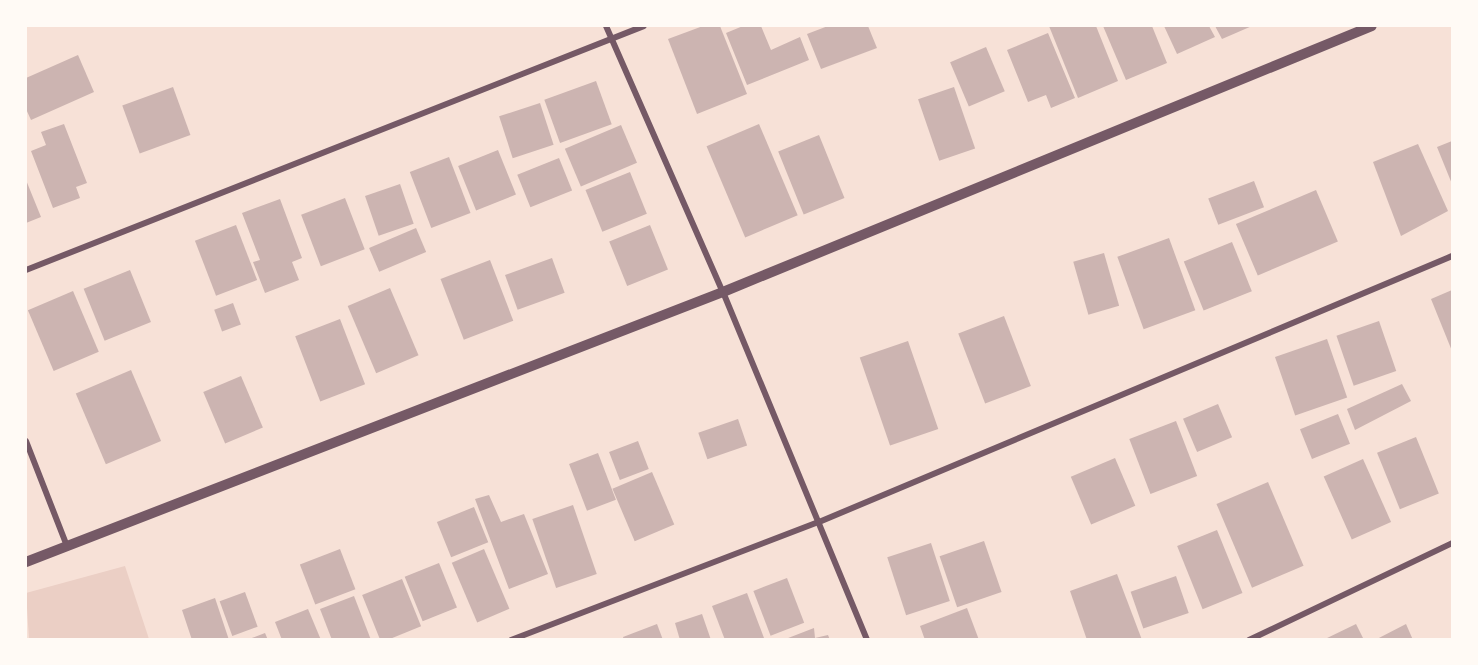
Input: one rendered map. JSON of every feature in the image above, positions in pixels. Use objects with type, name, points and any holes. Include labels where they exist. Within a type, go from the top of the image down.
[{"type":"street","points":[[606,26],[723,292],[867,639]]},
{"type":"street","points":[[26,270],[644,26]]},
{"type":"street","points":[[26,562],[723,292],[1372,26]]},
{"type":"street","points":[[511,639],[819,522],[1452,256]]},
{"type":"street","points":[[26,441],[67,546]]},
{"type":"street","points":[[1249,639],[1452,543]]},
{"type":"shaded area","points":[[125,566],[149,639],[29,639],[26,593]]},
{"type":"building","points":[[703,26],[720,26],[747,94],[697,114],[668,39]]},
{"type":"building","points":[[743,26],[761,26],[771,50],[800,37],[809,60],[747,85],[726,33]]},
{"type":"building","points":[[828,26],[868,26],[877,48],[821,69],[807,34]]},
{"type":"building","points":[[1049,26],[1096,26],[1118,81],[1078,98]]},
{"type":"building","points":[[1103,26],[1152,26],[1167,63],[1126,80]]},
{"type":"building","points":[[1164,26],[1209,26],[1215,37],[1177,54]]},
{"type":"building","points":[[1215,26],[1252,26],[1222,39]]},
{"type":"building","points":[[1048,33],[1075,98],[1051,108],[1046,95],[1028,102],[1007,50]]},
{"type":"building","points":[[986,47],[1005,91],[969,106],[950,62]]},
{"type":"building","points":[[78,55],[94,92],[31,120],[26,109],[26,78]]},
{"type":"building","points":[[596,81],[612,124],[560,143],[544,100]]},
{"type":"building","points":[[173,87],[190,135],[140,153],[122,105]]},
{"type":"building","points":[[954,87],[975,148],[939,161],[918,99]]},
{"type":"building","points":[[540,103],[554,145],[513,158],[499,116]]},
{"type":"building","points":[[64,124],[87,183],[76,187],[80,198],[53,208],[31,151],[46,145],[41,132]]},
{"type":"building","points":[[759,124],[798,215],[745,237],[707,146]]},
{"type":"building","points":[[621,125],[637,163],[581,187],[565,149]]},
{"type":"building","points":[[819,135],[844,198],[804,215],[778,151]]},
{"type":"building","points":[[1452,141],[1452,184],[1437,147]]},
{"type":"building","points":[[1418,144],[1448,211],[1401,236],[1373,162]]},
{"type":"building","points":[[498,150],[516,195],[476,211],[458,166]]},
{"type":"building","points":[[449,157],[471,213],[431,228],[410,172]]},
{"type":"building","points":[[559,158],[572,190],[530,207],[517,175]]},
{"type":"building","points":[[630,172],[647,214],[602,232],[585,190]]},
{"type":"building","points":[[26,180],[41,217],[26,223]]},
{"type":"building","points":[[1254,181],[1264,207],[1218,225],[1208,199]]},
{"type":"building","points":[[400,184],[414,224],[379,236],[365,196]]},
{"type":"building","points":[[1316,190],[1338,242],[1258,276],[1236,224]]},
{"type":"building","points":[[345,198],[365,249],[321,266],[301,215]]},
{"type":"building","points":[[280,199],[302,258],[292,262],[299,280],[265,293],[253,262],[260,260],[242,213]]},
{"type":"building","points":[[236,225],[257,280],[216,296],[195,241]]},
{"type":"building","points":[[650,225],[668,270],[627,286],[609,241]]},
{"type":"building","points":[[416,228],[426,252],[379,272],[369,248]]},
{"type":"building","points":[[1169,238],[1195,310],[1144,329],[1117,257]]},
{"type":"building","points":[[1232,242],[1252,291],[1204,311],[1184,261]]},
{"type":"building","points":[[1104,253],[1119,306],[1088,315],[1073,262]]},
{"type":"building","points":[[552,258],[565,293],[518,310],[505,275]]},
{"type":"building","points":[[490,260],[513,321],[464,340],[441,279]]},
{"type":"building","points":[[130,270],[151,322],[105,341],[84,289]]},
{"type":"building","points":[[390,288],[419,355],[376,373],[348,306]]},
{"type":"building","points":[[1452,290],[1452,351],[1431,299]]},
{"type":"building","points":[[73,291],[99,352],[54,371],[28,310]]},
{"type":"building","points":[[233,303],[241,325],[222,331],[214,310]]},
{"type":"building","points":[[1004,316],[1031,386],[985,404],[958,334]]},
{"type":"building","points":[[340,319],[365,384],[320,402],[295,336]]},
{"type":"building","points":[[1379,321],[1396,371],[1354,386],[1336,336]]},
{"type":"building","points":[[1327,339],[1347,398],[1295,416],[1275,357]]},
{"type":"building","points":[[908,341],[938,429],[890,446],[860,358]]},
{"type":"building","points":[[131,370],[161,441],[106,464],[76,393]]},
{"type":"building","points":[[241,376],[263,428],[225,444],[203,392]]},
{"type":"building","points":[[1402,384],[1411,401],[1355,430],[1347,409]]},
{"type":"building","points":[[1218,404],[1232,437],[1197,452],[1183,419]]},
{"type":"building","points":[[1338,414],[1350,444],[1312,459],[1300,429]]},
{"type":"building","points":[[738,419],[747,445],[707,459],[698,433]]},
{"type":"building","points":[[1176,421],[1197,476],[1150,494],[1129,439]]},
{"type":"building","points":[[1416,437],[1439,494],[1400,509],[1377,453]]},
{"type":"building","points":[[638,441],[649,469],[620,480],[609,452]]},
{"type":"building","points":[[598,453],[616,500],[587,511],[569,464]]},
{"type":"building","points":[[1115,458],[1135,506],[1091,525],[1071,477]]},
{"type":"building","points":[[1363,459],[1391,522],[1352,540],[1324,476]]},
{"type":"building","points":[[652,472],[674,524],[635,541],[612,489]]},
{"type":"building","points":[[1268,482],[1304,566],[1252,588],[1216,504]]},
{"type":"building","points":[[489,495],[501,522],[524,514],[548,574],[509,589],[475,499]]},
{"type":"building","points":[[573,505],[597,574],[556,588],[532,519]]},
{"type":"building","points":[[474,507],[488,542],[451,557],[437,522]]},
{"type":"building","points":[[1217,530],[1242,593],[1203,609],[1177,546]]},
{"type":"building","points":[[984,541],[1002,592],[957,607],[940,556]]},
{"type":"building","points":[[931,543],[950,601],[906,615],[887,557]]},
{"type":"building","points":[[340,549],[355,589],[315,605],[300,564]]},
{"type":"building","points":[[484,549],[509,609],[477,623],[452,563]]},
{"type":"building","points":[[439,563],[457,608],[423,621],[405,577]]},
{"type":"building","points":[[1117,574],[1142,640],[1087,640],[1070,591]]},
{"type":"building","points":[[1176,576],[1189,613],[1143,629],[1131,592]]},
{"type":"building","points":[[787,578],[804,623],[771,636],[753,591]]},
{"type":"building","points":[[402,579],[421,626],[387,640],[380,640],[362,595]]},
{"type":"building","points":[[245,592],[258,627],[232,636],[220,601]]},
{"type":"building","points":[[747,593],[764,638],[725,640],[712,606]]},
{"type":"building","points":[[354,596],[371,640],[332,640],[320,609]]},
{"type":"building","points":[[215,598],[229,640],[192,640],[182,610]]},
{"type":"building","points":[[967,608],[979,640],[925,640],[920,626]]},
{"type":"building","points":[[308,609],[321,640],[282,640],[275,622]]},
{"type":"building","points":[[702,614],[711,640],[680,640],[675,623]]},
{"type":"building","points":[[657,624],[663,640],[624,640],[623,637]]},
{"type":"building","points":[[1356,624],[1364,640],[1323,640]]},
{"type":"building","points":[[1406,624],[1413,640],[1375,640]]},
{"type":"building","points":[[814,628],[815,638],[828,635],[830,640],[783,640]]},
{"type":"building","points":[[265,633],[268,640],[249,640],[249,639]]}]
